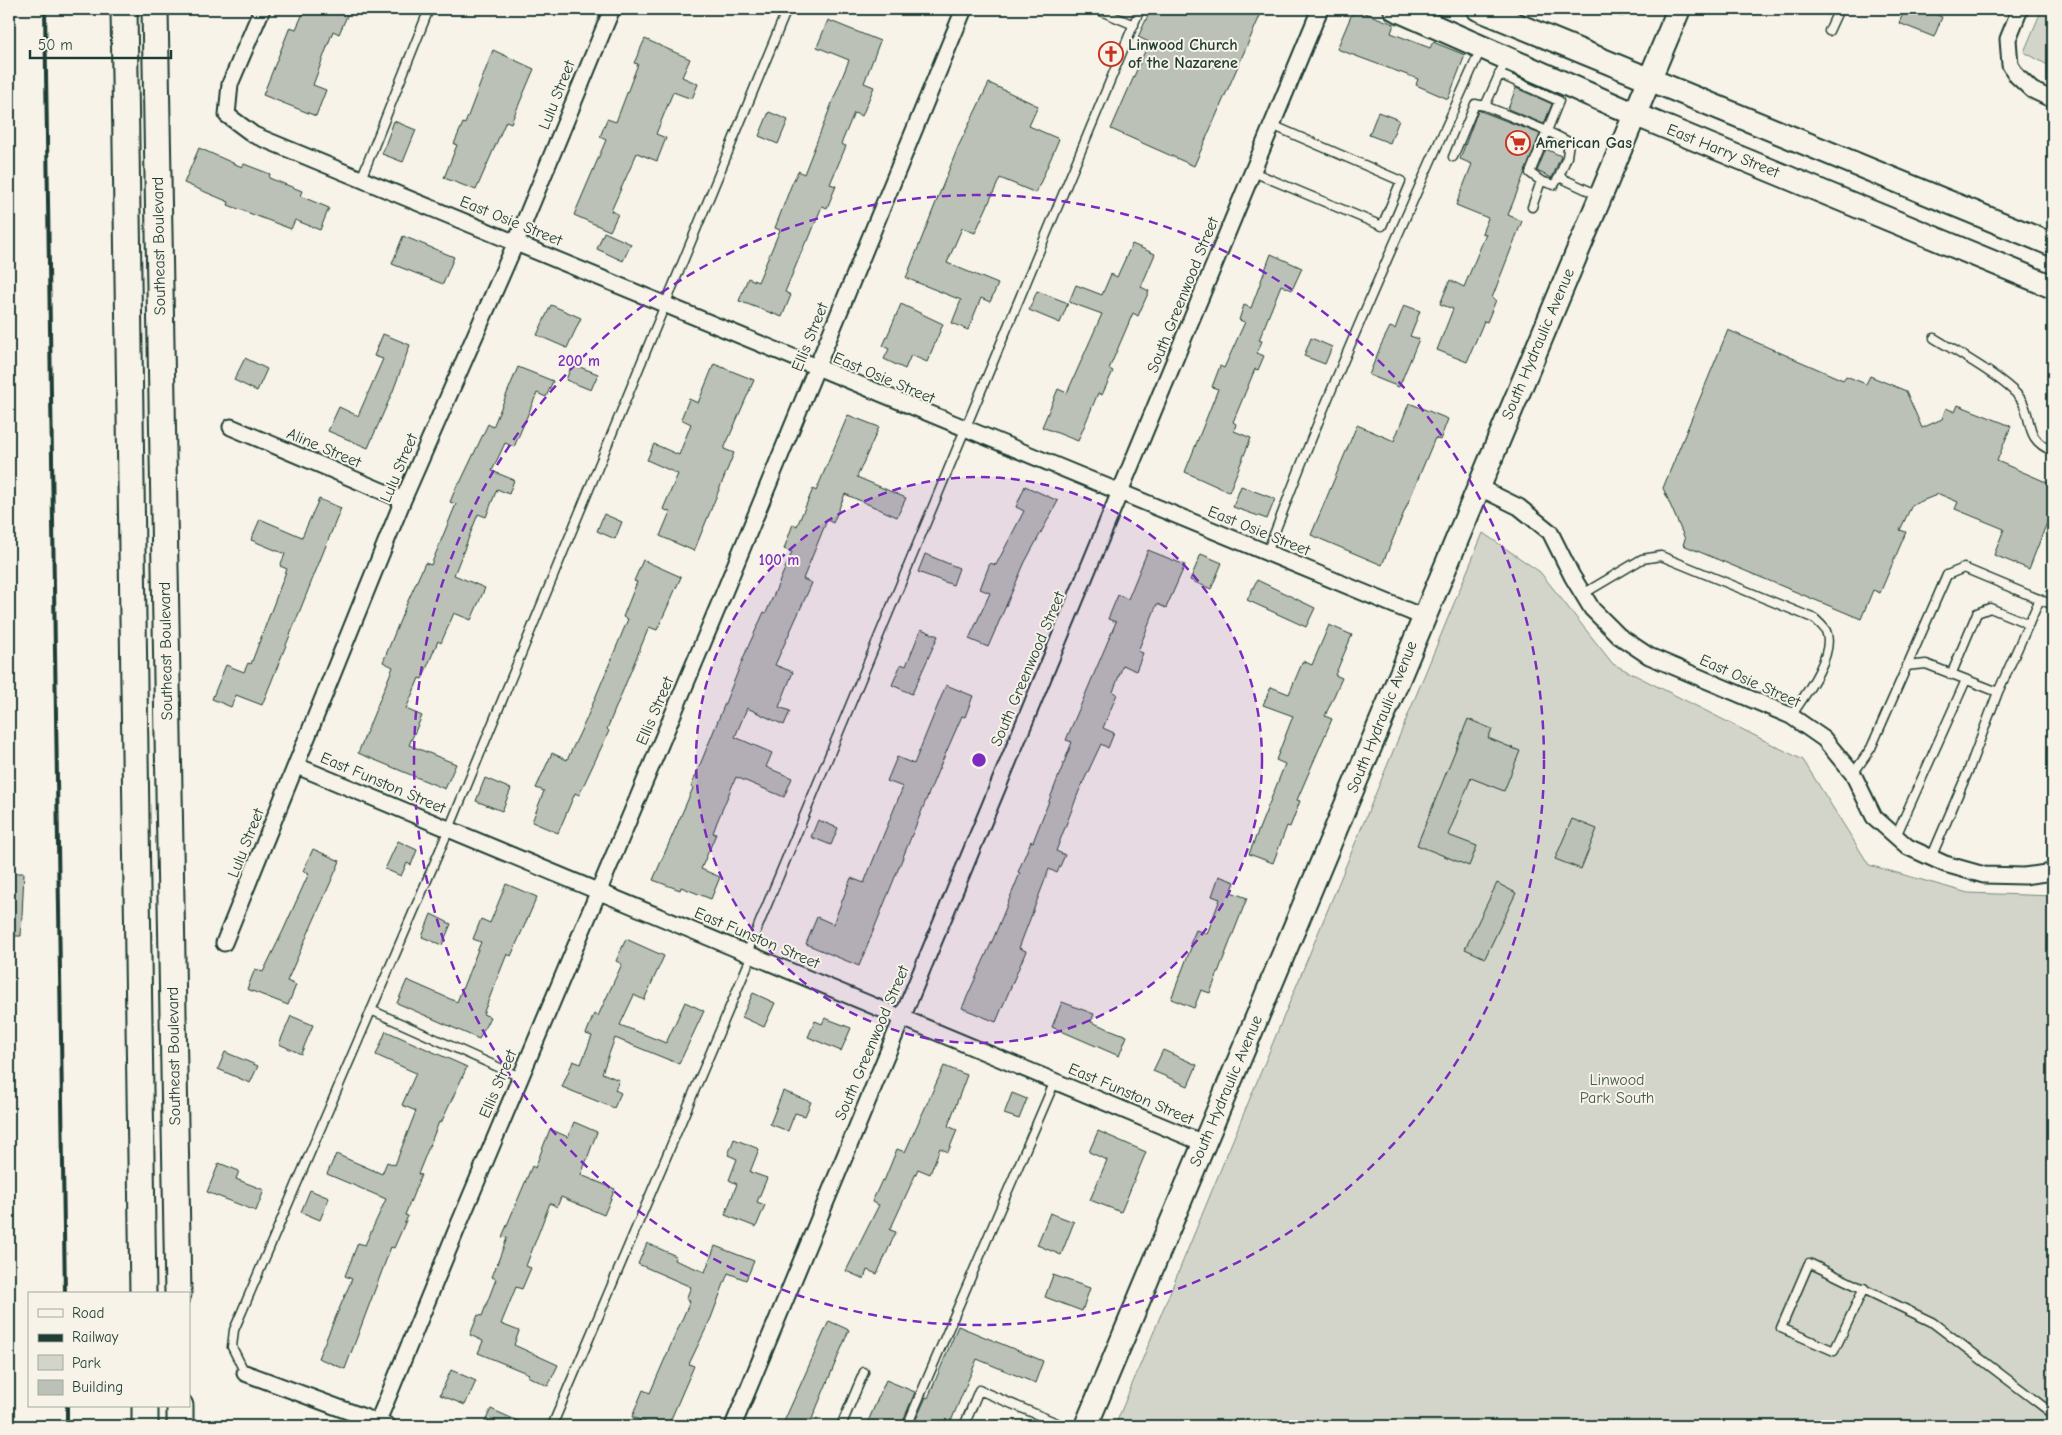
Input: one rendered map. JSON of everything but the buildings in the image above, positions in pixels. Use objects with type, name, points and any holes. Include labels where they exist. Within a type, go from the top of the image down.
[{"type":"main road","name":"Southeast Boulevard","points":[[124,9],[143,1292]]},
{"type":"main road","name":"Southeast Boulevard","points":[[155,9],[178,1292]]},
{"type":"main road","points":[[145,1408],[145,1426]]},
{"type":"main road","points":[[180,1408],[180,1426]]},
{"type":"street","name":"East Osie Street","points":[[262,9],[230,84],[227,115],[254,135],[516,242],[964,430],[1423,617]]},
{"type":"street","name":"Lulu Street","points":[[224,943],[404,500],[516,242],[612,9]]},
{"type":"street","name":"Ellis Street","points":[[381,1425],[520,1077],[964,9]]},
{"type":"street","name":"South Greenwood Street","points":[[733,1426],[1320,9]]},
{"type":"street","name":"East Harry Street","points":[[1395,9],[1482,47],[1503,66],[1563,92],[1634,114],[2053,287]]},
{"type":"street","name":"South Hydraulic Avenue","points":[[1086,1426],[1678,9]]},
{"type":"street","points":[[2020,9],[2008,39],[2010,65],[2017,76],[2032,90],[2053,100]]},
{"type":"street","points":[[1490,11],[1649,79],[2053,245]]},
{"type":"street","name":"Aline Street","points":[[231,427],[404,500]]},
{"type":"street","name":"East Osie Street","points":[[1478,487],[1519,507],[1550,532],[1592,609],[1619,636],[1649,656],[1791,716],[1824,740],[1853,774],[1874,817],[1908,847],[1945,864],[1984,875],[2024,876],[2053,872]]},
{"type":"street","name":"East Funston Street","points":[[297,766],[1203,1143]]},
{"type":"street","points":[[245,1373],[381,1425]]},
{"type":"lane","points":[[361,179],[429,9]]},
{"type":"lane","points":[[245,1373],[232,1347],[234,1330],[448,829],[787,9]]},
{"type":"lane","points":[[1096,9],[1134,25]]},
{"type":"lane","points":[[552,1426],[1140,9]]},
{"type":"lane","points":[[1606,9],[1610,11],[1624,9]]},
{"type":"lane","points":[[1829,31],[1839,9]]},
{"type":"lane","points":[[1267,553],[1312,434],[1429,162],[1482,47]]},
{"type":"lane","points":[[1485,106],[1503,66]]},
{"type":"lane","points":[[1454,157],[1475,104],[1485,106],[1547,131],[1569,142],[1567,157],[1554,186],[1541,181],[1530,173],[1547,131],[1563,92]]},
{"type":"lane","points":[[1252,172],[1382,226],[1402,181],[1272,125]]},
{"type":"lane","points":[[1559,177],[1600,196]]},
{"type":"lane","points":[[1532,208],[1541,181]]},
{"type":"lane","points":[[1934,338],[2006,386],[2022,401],[2029,428],[2044,447],[2053,451]]},
{"type":"lane","points":[[1583,594],[1642,559],[1661,556],[1815,619],[1826,631],[1828,650],[1809,689],[1791,716]]},
{"type":"lane","points":[[1853,774],[1871,748],[1947,574],[1964,568],[2053,605]]},
{"type":"lane","points":[[1931,858],[1969,769],[1998,692],[2040,599]]},
{"type":"lane","points":[[1951,675],[1977,613],[1990,608],[2028,624]]},
{"type":"lane","points":[[1906,666],[1926,664],[1998,692]]},
{"type":"lane","points":[[1896,836],[1966,680]]},
{"type":"lane","points":[[371,1010],[520,1077]]},
{"type":"lane","points":[[907,1426],[1055,1081]]},
{"type":"lane","points":[[1864,1288],[1834,1351],[1781,1328],[1809,1264],[1864,1288],[1932,1322],[2053,1414]]},
{"type":"lane","points":[[841,1426],[864,1372]]},
{"type":"lane","points":[[964,1426],[979,1390],[1064,1426]]},
{"type":"green space","points":[[2042,9],[2053,9],[2053,68],[2024,52]]},
{"type":"green space","name":"Linwood Park South","points":[[1483,533],[1540,572],[1613,664],[1803,760],[1869,865],[1968,893],[2053,896],[2053,1426],[1115,1426]]},
{"type":"railway","points":[[45,9],[65,1292]]},
{"type":"railway","points":[[67,1408],[67,1426]]},
{"type":"place","name":"Linwood Church of the Nazarene","points":[[1111,54]]},
{"type":"place","name":"American Gas","points":[[1518,143]]}]
